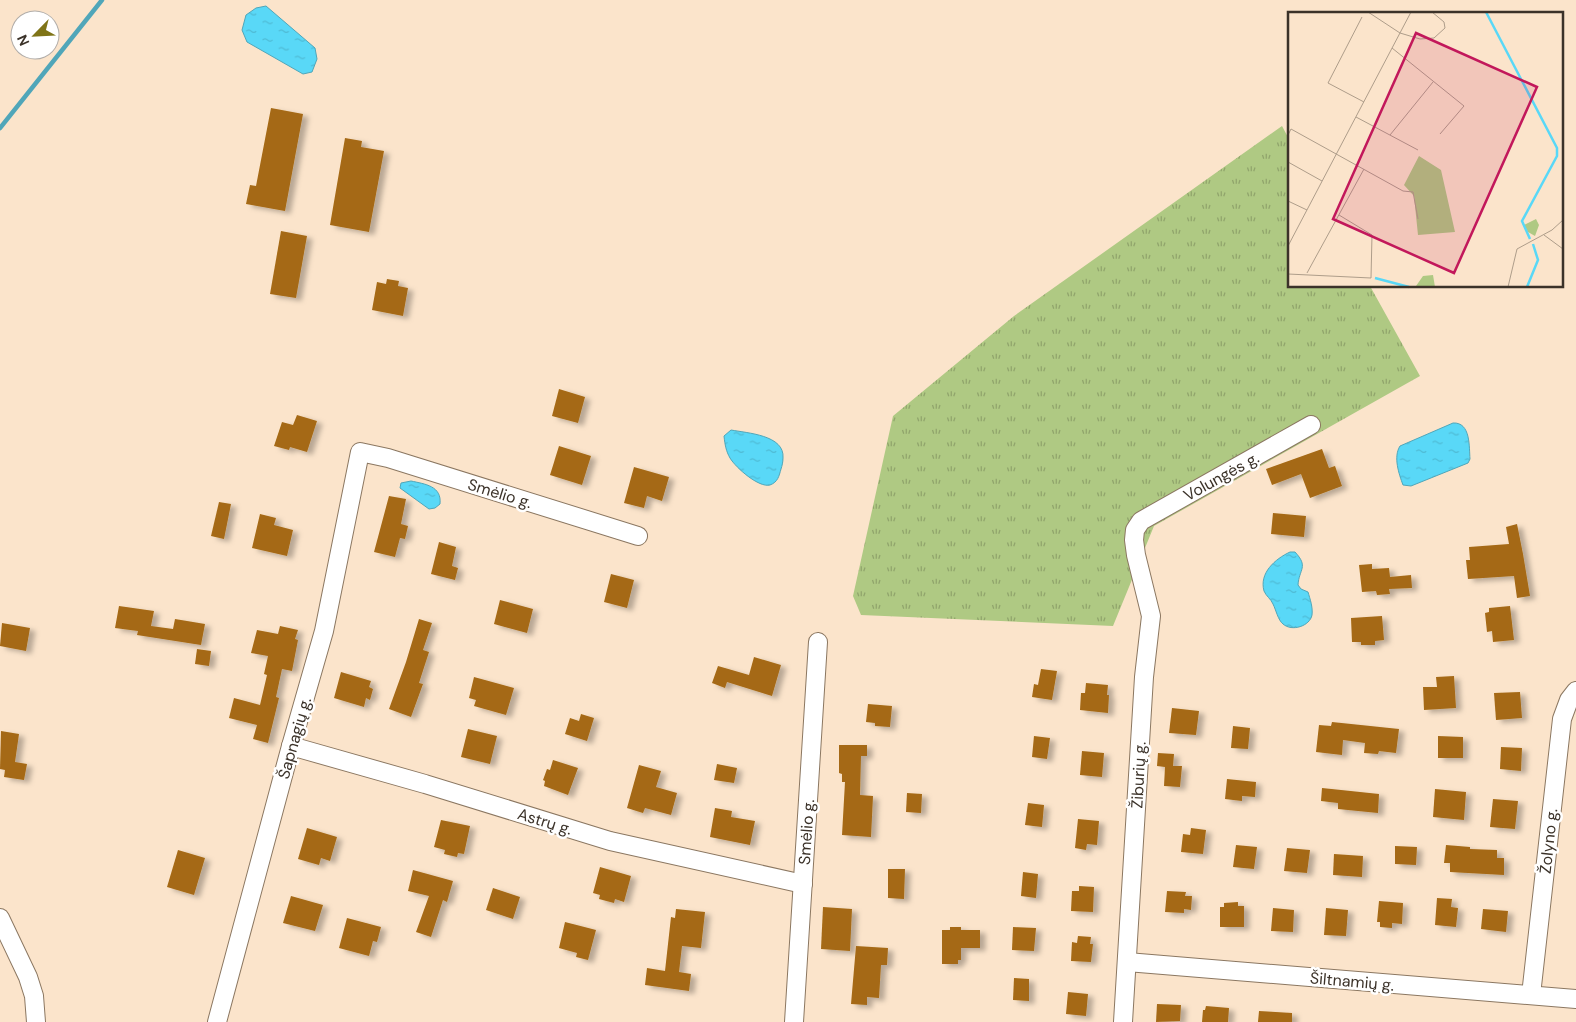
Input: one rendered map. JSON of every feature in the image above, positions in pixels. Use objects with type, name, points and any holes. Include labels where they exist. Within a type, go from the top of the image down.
[{"type":"street","name":"Volungės g.","points":[[1135,530],[1141,521],[1311,425]]},
{"type":"street","name":"Smėlio g.","points":[[360,452],[388,458],[638,536]]},
{"type":"street","name":"Šapnagių g.","points":[[217,1022],[291,746],[324,632],[360,452]]},
{"type":"street","name":"Žiburių g.","points":[[1123,1022],[1144,677],[1151,616],[1136,555],[1135,530]]},
{"type":"street","name":"Smėlio g.","points":[[794,1022],[818,642]]},
{"type":"street","name":"Žolyno g.","points":[[1531,996],[1562,719],[1569,700],[1576,691]]},
{"type":"street","name":"Astrų g.","points":[[291,746],[425,784],[610,841],[802,884]]},
{"type":"street","points":[[0,918],[28,977],[34,996],[36,1022]]},
{"type":"street","name":"Šiltnamių g.","points":[[1127,962],[1576,999]]},
{"type":"green space","points":[[1282,126],[1288,137],[1288,288],[1371,288],[1420,376],[1154,526],[1113,626],[861,615],[853,596],[893,416],[1014,316]]},
{"type":"water","points":[[266,6],[315,48],[317,59],[312,72],[303,74],[247,42],[242,30],[246,15],[256,8]]},
{"type":"water","points":[[1453,423],[1463,427],[1468,436],[1470,459],[1468,463],[1411,486],[1403,485],[1398,471],[1397,460],[1400,446]]},
{"type":"water","points":[[731,430],[764,436],[778,444],[782,450],[783,459],[779,476],[775,482],[770,485],[760,483],[742,472],[733,462],[727,450],[724,436]]},
{"type":"water","points":[[411,481],[432,487],[438,493],[440,504],[435,508],[429,509],[400,488],[401,483]]},
{"type":"water","points":[[1290,552],[1295,552],[1302,561],[1298,585],[1301,589],[1308,592],[1312,609],[1311,619],[1304,625],[1296,628],[1291,628],[1281,622],[1272,602],[1264,591],[1263,584],[1270,567]]},
{"type":"building","points":[[271,108],[303,114],[285,211],[246,204],[250,185],[256,186]]},
{"type":"building","points":[[345,138],[362,141],[361,147],[384,151],[369,232],[330,225]]},
{"type":"building","points":[[281,231],[307,236],[296,298],[270,294]]},
{"type":"building","points":[[387,279],[399,281],[398,286],[408,288],[403,316],[372,310],[377,282],[386,284]]},
{"type":"building","points":[[559,389],[585,397],[578,423],[552,416]]},
{"type":"building","points":[[297,415],[317,421],[307,452],[290,447],[289,450],[274,446],[282,422],[293,425]]},
{"type":"building","points":[[559,446],[591,456],[582,485],[550,475]]},
{"type":"building","points":[[1322,449],[1329,468],[1335,466],[1342,486],[1310,498],[1301,474],[1272,485],[1266,469]]},
{"type":"building","points":[[634,467],[669,477],[662,501],[647,496],[644,508],[624,503]]},
{"type":"building","points":[[389,496],[406,499],[401,524],[408,526],[405,539],[400,538],[395,557],[374,552]]},
{"type":"building","points":[[219,502],[231,504],[224,539],[211,536]]},
{"type":"building","points":[[1273,513],[1306,516],[1304,537],[1271,534]]},
{"type":"building","points":[[260,514],[276,518],[274,525],[293,530],[287,556],[252,548]]},
{"type":"building","points":[[1517,524],[1530,596],[1517,598],[1514,576],[1468,579],[1466,560],[1470,560],[1469,547],[1509,544],[1506,527]]},
{"type":"building","points":[[439,542],[456,547],[452,566],[458,568],[455,580],[431,574]]},
{"type":"building","points":[[1372,564],[1372,569],[1389,568],[1390,577],[1411,575],[1412,588],[1389,589],[1390,594],[1377,595],[1376,591],[1362,592],[1359,565]]},
{"type":"building","points":[[611,574],[634,580],[627,608],[604,602]]},
{"type":"building","points":[[500,600],[533,609],[527,633],[494,624]]},
{"type":"building","points":[[119,606],[154,611],[151,626],[173,629],[175,619],[205,624],[201,645],[137,635],[138,631],[115,628]]},
{"type":"building","points":[[1510,606],[1514,640],[1493,642],[1492,631],[1487,632],[1485,613],[1489,612],[1489,608]]},
{"type":"building","points":[[1382,616],[1384,640],[1375,641],[1375,645],[1361,645],[1361,642],[1352,642],[1351,618]]},
{"type":"building","points":[[419,619],[432,623],[423,650],[429,652],[419,683],[423,684],[411,717],[389,709]]},
{"type":"building","points":[[2,623],[30,628],[26,651],[0,646]]},
{"type":"building","points":[[280,626],[298,630],[295,639],[298,640],[292,671],[282,669],[276,697],[279,698],[268,743],[253,739],[257,725],[229,718],[234,698],[260,705],[267,675],[264,674],[268,656],[251,653],[257,630],[278,634]]},
{"type":"building","points":[[197,649],[211,651],[209,666],[195,664]]},
{"type":"building","points":[[754,657],[781,665],[772,696],[727,682],[725,688],[712,683],[718,666],[749,675]]},
{"type":"building","points":[[1041,669],[1057,671],[1052,700],[1032,697],[1034,684],[1038,685]]},
{"type":"building","points":[[341,672],[371,681],[369,687],[373,689],[370,700],[366,698],[364,707],[334,698]]},
{"type":"building","points":[[1454,676],[1456,708],[1424,710],[1423,687],[1437,687],[1436,677]]},
{"type":"building","points":[[474,677],[514,688],[506,715],[474,706],[476,700],[469,698]]},
{"type":"building","points":[[1086,683],[1108,685],[1108,713],[1080,710],[1081,693],[1085,693]]},
{"type":"building","points":[[1520,692],[1522,718],[1496,720],[1494,693]]},
{"type":"building","points":[[868,704],[892,706],[890,727],[875,726],[875,723],[866,722]]},
{"type":"building","points":[[1172,708],[1199,711],[1196,735],[1169,733]]},
{"type":"building","points":[[581,714],[594,718],[587,741],[565,734],[570,718],[579,721]]},
{"type":"building","points":[[1332,722],[1399,729],[1396,753],[1379,751],[1378,754],[1364,753],[1365,743],[1343,740],[1342,755],[1316,752],[1319,725],[1331,726]]},
{"type":"building","points":[[1233,726],[1250,728],[1248,749],[1231,748]]},
{"type":"building","points":[[468,729],[497,736],[490,764],[461,757]]},
{"type":"building","points":[[1,731],[19,734],[15,762],[27,764],[24,780],[4,777],[5,770],[0,769]]},
{"type":"building","points":[[1034,736],[1050,738],[1047,759],[1032,757]]},
{"type":"building","points":[[1438,736],[1463,737],[1463,758],[1438,758]]},
{"type":"building","points":[[839,745],[867,745],[867,756],[861,756],[860,795],[873,796],[871,837],[842,835],[845,782],[842,782],[842,774],[839,773]]},
{"type":"building","points":[[1501,747],[1522,748],[1521,771],[1500,769]]},
{"type":"building","points":[[1082,751],[1104,753],[1102,777],[1080,775]]},
{"type":"building","points":[[1158,753],[1174,754],[1173,766],[1182,766],[1180,787],[1164,786],[1165,767],[1157,766]]},
{"type":"building","points":[[553,760],[578,768],[568,795],[544,786],[545,781],[543,780],[547,769],[550,770]]},
{"type":"building","points":[[717,764],[737,768],[734,783],[714,780]]},
{"type":"building","points":[[639,765],[661,771],[656,787],[677,793],[671,815],[645,808],[643,813],[627,808]]},
{"type":"building","points":[[1227,779],[1256,782],[1255,797],[1242,796],[1242,801],[1225,799]]},
{"type":"building","points":[[1322,788],[1379,794],[1378,813],[1338,809],[1338,803],[1321,801]]},
{"type":"building","points":[[1435,789],[1466,792],[1464,820],[1433,817]]},
{"type":"building","points":[[907,793],[922,794],[921,813],[906,812]]},
{"type":"building","points":[[1493,799],[1518,801],[1515,829],[1490,827]]},
{"type":"building","points":[[1028,803],[1044,805],[1042,827],[1025,825]]},
{"type":"building","points":[[715,808],[732,811],[731,817],[755,821],[750,845],[710,837]]},
{"type":"building","points":[[1078,819],[1099,821],[1097,845],[1087,844],[1086,850],[1075,848]]},
{"type":"building","points":[[441,820],[470,826],[464,854],[458,853],[457,857],[444,854],[445,850],[434,847]]},
{"type":"building","points":[[307,828],[337,837],[330,861],[321,858],[319,865],[298,859]]},
{"type":"building","points":[[1191,828],[1206,830],[1203,854],[1181,852],[1183,834],[1190,835]]},
{"type":"building","points":[[1236,845],[1257,847],[1254,869],[1233,867]]},
{"type":"building","points":[[1446,845],[1470,847],[1470,849],[1497,850],[1497,858],[1504,858],[1504,875],[1450,872],[1450,863],[1444,863]]},
{"type":"building","points":[[1395,846],[1417,847],[1416,865],[1395,864]]},
{"type":"building","points":[[1287,848],[1310,850],[1307,873],[1284,871]]},
{"type":"building","points":[[178,850],[205,858],[194,895],[167,887]]},
{"type":"building","points":[[1334,854],[1363,856],[1362,877],[1333,875]]},
{"type":"building","points":[[600,867],[631,876],[624,902],[615,899],[614,903],[599,899],[600,895],[593,893]]},
{"type":"building","points":[[888,869],[905,869],[904,899],[888,898]]},
{"type":"building","points":[[413,870],[453,881],[447,902],[443,900],[431,937],[416,932],[429,896],[408,891]]},
{"type":"building","points":[[1023,872],[1038,874],[1036,898],[1021,896]]},
{"type":"building","points":[[1079,886],[1094,887],[1093,912],[1071,911],[1072,891],[1079,891]]},
{"type":"building","points":[[493,888],[520,897],[513,919],[486,910]]},
{"type":"building","points":[[1167,891],[1186,892],[1185,896],[1192,896],[1191,910],[1184,909],[1184,913],[1165,912]]},
{"type":"building","points":[[291,896],[323,905],[315,931],[283,923]]},
{"type":"building","points":[[1437,898],[1452,899],[1451,907],[1458,908],[1456,927],[1435,925]]},
{"type":"building","points":[[1379,901],[1403,903],[1402,924],[1392,923],[1392,928],[1380,927],[1380,922],[1377,922]]},
{"type":"building","points":[[1238,902],[1238,906],[1244,906],[1244,927],[1220,927],[1220,907],[1224,907],[1224,903]]},
{"type":"building","points":[[823,907],[852,909],[850,951],[821,949]]},
{"type":"building","points":[[1273,908],[1294,910],[1293,932],[1271,931]]},
{"type":"building","points":[[1326,908],[1348,910],[1346,936],[1324,935]]},
{"type":"building","points":[[676,909],[705,912],[701,948],[682,946],[679,972],[691,974],[689,991],[645,985],[647,968],[665,971],[671,917],[675,918]]},
{"type":"building","points":[[1483,909],[1508,911],[1506,932],[1481,929]]},
{"type":"building","points":[[347,918],[381,927],[377,942],[373,941],[369,956],[339,948]]},
{"type":"building","points":[[565,922],[596,930],[588,960],[576,957],[577,953],[559,948]]},
{"type":"building","points":[[950,927],[961,927],[961,930],[980,930],[980,948],[961,948],[961,960],[958,960],[958,964],[942,964],[942,930],[950,930]]},
{"type":"building","points":[[1013,927],[1036,928],[1034,951],[1012,950]]},
{"type":"building","points":[[1078,936],[1091,937],[1090,944],[1093,944],[1091,962],[1071,961],[1072,942],[1077,943]]},
{"type":"building","points":[[856,946],[888,948],[887,965],[881,965],[879,998],[867,997],[867,1005],[851,1004]]},
{"type":"building","points":[[1014,978],[1029,979],[1029,1001],[1013,1000]]},
{"type":"building","points":[[1068,992],[1088,994],[1086,1016],[1066,1014]]},
{"type":"building","points":[[1157,1004],[1181,1005],[1180,1021],[1156,1022]]},
{"type":"building","points":[[1206,1006],[1229,1008],[1228,1022],[1202,1022],[1203,1010],[1205,1010]]},
{"type":"building","points":[[1259,1011],[1292,1013],[1292,1022],[1258,1022]]},
{"type":"waterway","points":[[0,128],[102,0]]}]
